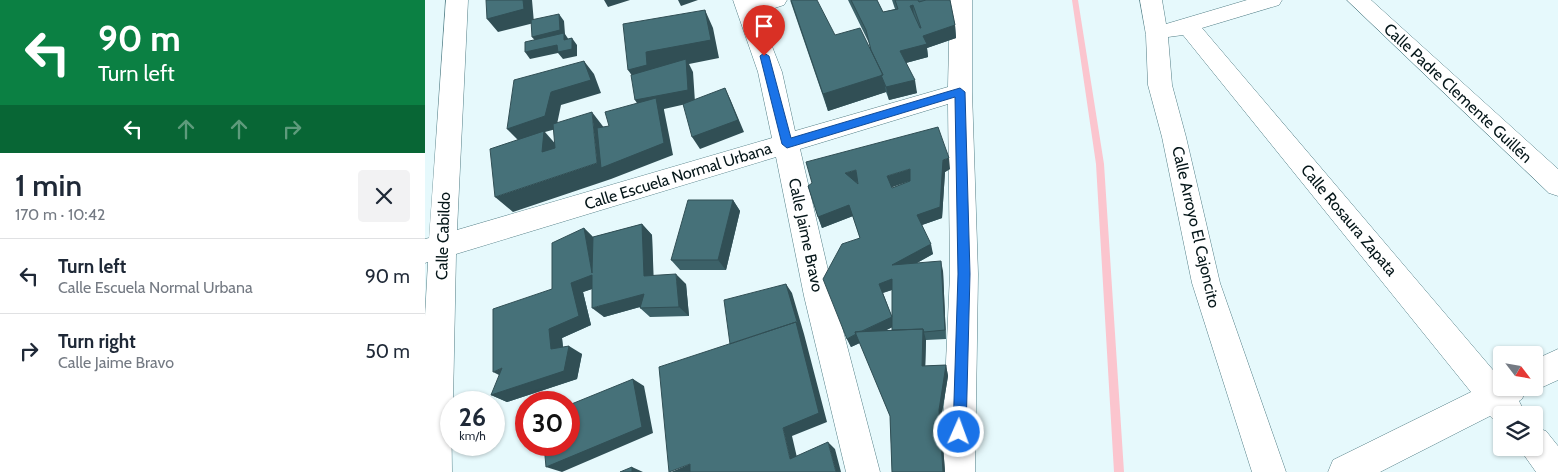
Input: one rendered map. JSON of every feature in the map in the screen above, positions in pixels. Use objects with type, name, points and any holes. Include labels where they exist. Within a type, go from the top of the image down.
[{"type":"street","name":"Calle Cabildo","points":[[435,472],[434,248],[457,0]]},
{"type":"street","points":[[746,4],[776,0]]},
{"type":"street","points":[[958,472],[964,274],[960,92],[961,0]]},
{"type":"street","points":[[1151,0],[1157,35],[1271,0]]},
{"type":"street","name":"Calle Padre Clemente Guillén","points":[[1358,0],[1558,185]]},
{"type":"street","name":"Calle Jaime Bravo","points":[[746,4],[770,72],[819,296],[863,472]]},
{"type":"street","name":"Calle Rosaura Zapata","points":[[1187,25],[1506,400]]},
{"type":"street","name":"Calle Arroyo El Cajoncito","points":[[1157,35],[1160,85],[1175,137],[1206,283],[1269,472]]},
{"type":"street","name":"Calle Escuela Normal Urbana","points":[[434,248],[960,92]]},
{"type":"street","points":[[1543,372],[1558,364]]},
{"type":"street","points":[[1345,472],[1506,400]]},
{"type":"street","points":[[1543,454],[1557,472]]},
{"type":"building","points":[[486,0],[523,0],[524,9],[487,19]]},
{"type":"building","points":[[791,0],[817,0],[835,35],[860,28],[883,75],[823,94]]},
{"type":"building","points":[[851,0],[877,0],[883,12],[898,9],[895,0],[918,0],[919,2],[926,0],[950,0],[955,25],[923,36],[927,44],[900,51],[915,80],[886,87],[881,75],[883,75],[871,50],[866,30]],"holes":[[[913,5],[920,28],[910,6]]]},
{"type":"building","points":[[705,10],[711,40],[646,52],[647,65],[628,70],[623,24]]},
{"type":"building","points":[[559,14],[560,30],[532,37],[531,20]]},
{"type":"building","points":[[564,33],[564,40],[572,38],[572,49],[558,52],[557,45],[525,52],[525,42]]},
{"type":"building","points":[[686,59],[688,90],[635,100],[631,75]]},
{"type":"building","points":[[584,61],[591,80],[551,92],[545,116],[507,129],[514,80]]},
{"type":"building","points":[[725,88],[738,120],[692,137],[683,104]]},
{"type":"building","points":[[656,98],[664,143],[601,168],[597,128],[609,126],[605,112]]},
{"type":"building","points":[[592,112],[597,163],[495,197],[490,149],[544,131],[542,152],[555,148],[553,124]]},
{"type":"building","points":[[938,127],[949,158],[943,160],[940,207],[917,215],[931,244],[892,265],[941,261],[945,330],[924,332],[923,329],[892,330],[892,317],[862,331],[855,332],[856,334],[847,339],[823,279],[842,244],[860,238],[849,205],[818,217],[808,186],[812,183],[806,162]],"holes":[[[910,169],[910,181],[892,188],[887,176]],[[856,170],[858,184],[845,173]],[[892,279],[892,317],[879,284]]]},
{"type":"building","points":[[688,200],[733,200],[718,260],[671,260]]},
{"type":"building","points":[[642,224],[644,276],[676,274],[679,307],[640,308],[644,294],[592,308],[592,275],[571,283],[579,316],[549,329],[551,349],[569,346],[564,371],[503,391],[493,391],[502,368],[493,372],[493,309],[552,289],[552,243],[584,228],[592,273],[593,237]]},
{"type":"building","points":[[786,284],[798,325],[796,322],[730,344],[724,300]]},
{"type":"building","points":[[796,322],[819,413],[783,428],[790,459],[828,442],[836,472],[690,472],[690,464],[669,472],[659,367]]},
{"type":"building","points":[[923,329],[922,366],[946,365],[939,410],[943,472],[892,472],[890,416],[855,332]]},
{"type":"building","points":[[633,379],[642,427],[580,453],[580,401]]},
{"type":"building","points":[[545,456],[572,456],[546,467]]},
{"type":"building","points":[[632,467],[632,472],[620,472]]},
{"type":"waterway","points":[[1075,0],[1100,164],[1119,472]]},
{"type":"route","points":[[764,56],[770,72],[787,144],[960,92],[964,274],[959,432]]}]
